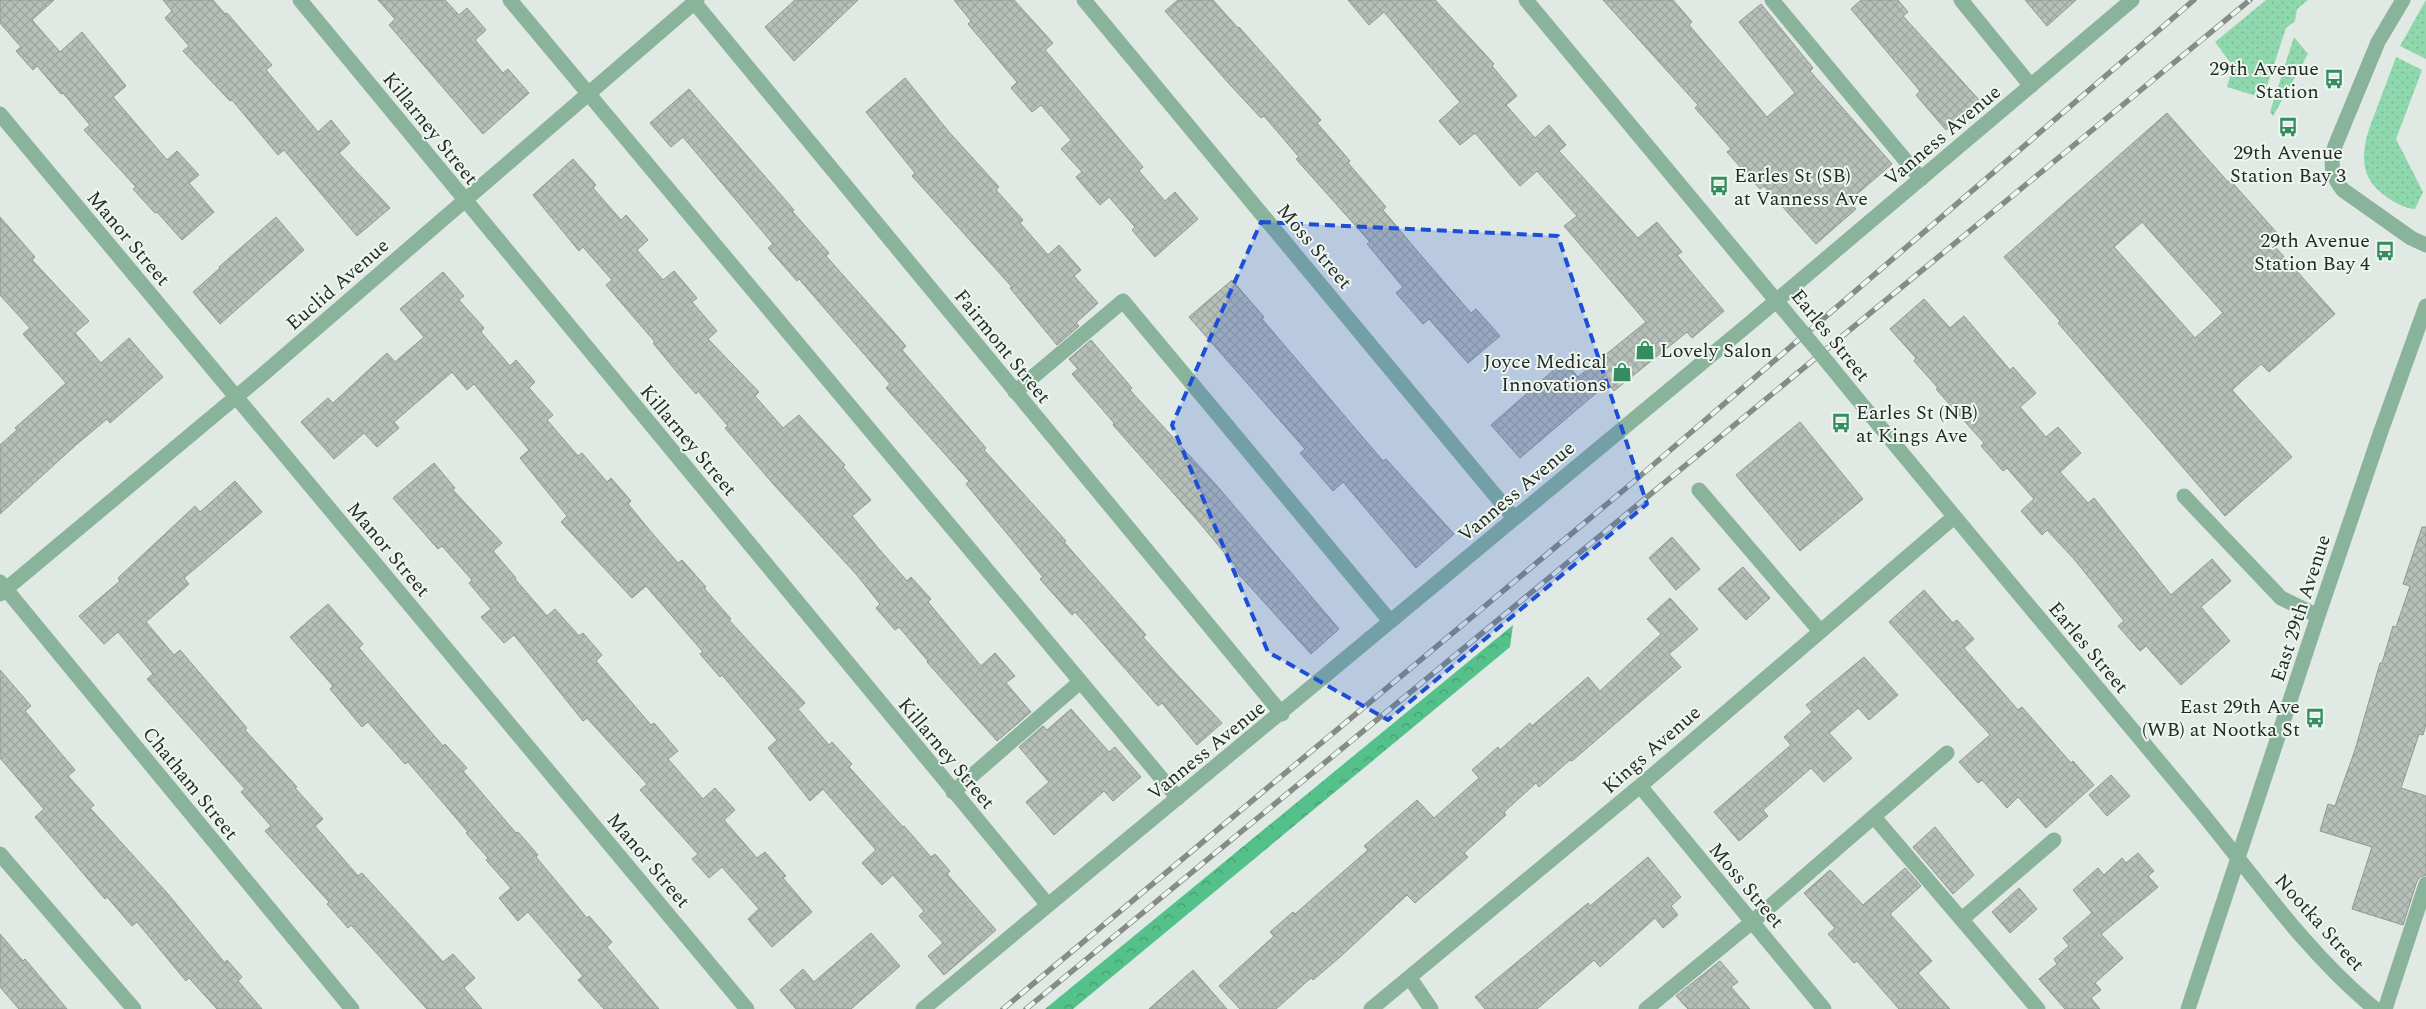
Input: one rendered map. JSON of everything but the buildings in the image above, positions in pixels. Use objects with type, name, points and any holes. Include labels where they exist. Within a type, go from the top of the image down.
[{"type":"street","name":"Killarney Street","points":[[300,0],[1048,905]]},
{"type":"street","points":[[510,0],[1178,798]]},
{"type":"street","name":"Moss Street","points":[[1084,0],[1514,518]]},
{"type":"street","name":"Earles Street","points":[[1526,0],[2239,858]]},
{"type":"street","points":[[1772,0],[1920,179]]},
{"type":"street","points":[[1960,0],[2031,86]]},
{"type":"street","name":"Vanness Avenue","points":[[924,1009],[1282,714],[1390,621],[1777,301],[2132,0]]},
{"type":"street","points":[[2404,0],[2378,42],[2335,146],[2332,164],[2335,178],[2343,190],[2411,238],[2426,245]]},
{"type":"street","name":"Euclid Avenue","points":[[2,588],[236,397],[696,1]]},
{"type":"street","name":"Fairmont Street","points":[[696,1],[1015,392],[1282,714]]},
{"type":"street","name":"Manor Street","points":[[0,114],[747,1009]]},
{"type":"street","points":[[1015,392],[1123,301],[1390,621]]},
{"type":"street","name":"East 29th Avenue","points":[[2188,1009],[2318,616],[2423,325],[2426,306]]},
{"type":"street","points":[[1699,490],[1820,631]]},
{"type":"street","points":[[2184,496],[2281,598],[2318,616]]},
{"type":"street","name":"Kings Avenue","points":[[1371,1009],[1640,786],[1954,517]]},
{"type":"street","name":"Chatham Street","points":[[2,588],[352,1009]]},
{"type":"street","points":[[953,792],[1080,682]]},
{"type":"street","points":[[1646,1009],[1752,922],[1946,753]]},
{"type":"street","name":"Moss Street","points":[[1640,786],[1824,1009]]},
{"type":"street","points":[[1874,817],[2038,1009]]},
{"type":"street","points":[[1962,919],[2054,840]]},
{"type":"street","points":[[0,854],[134,1009]]},
{"type":"street","name":"Nootka Street","points":[[2239,858],[2304,940],[2337,975],[2374,1009]]},
{"type":"street","points":[[2385,1009],[2426,884]]},
{"type":"street","points":[[1410,978],[1431,1009]]},
{"type":"highlighted area","points":[[1261,222],[1558,236],[1647,504],[1388,720],[1268,652],[1172,425]]},
{"type":"green space","points":[[2266,0],[2308,0],[2297,9],[2295,21],[2286,28],[2263,98],[2227,87],[2233,66],[2215,42]]},
{"type":"green space","points":[[2426,0],[2426,59],[2400,46]]},
{"type":"green space","points":[[2294,37],[2308,54],[2273,116],[2270,112]]},
{"type":"green space","points":[[2396,57],[2422,70],[2396,139],[2423,192],[2415,209],[2399,204],[2384,195],[2374,186],[2368,176],[2365,165],[2364,154],[2369,131]]},
{"type":"green space","points":[[1513,625],[1510,647],[1073,1009],[1045,1009]]},
{"type":"railway","points":[[1003,1009],[1625,489],[2194,0]]},
{"type":"railway","points":[[1026,1009],[2250,0]]},
{"type":"place","name":"29th Avenue Station","points":[[2334,79]]},
{"type":"place","name":"29th Avenue Station Bay 3","points":[[2288,127]]},
{"type":"place","name":"Earles St (SB) at Vanness Ave","points":[[1719,186]]},
{"type":"place","name":"29th Avenue Station Bay 4","points":[[2385,251]]},
{"type":"place","name":"Lovely Salon","points":[[1645,350]]},
{"type":"place","name":"Joyce Medical Innovations","points":[[1622,372]]},
{"type":"place","name":"Earles St (NB) at Kings Ave","points":[[1841,423]]},
{"type":"place","name":"East 29th Ave (WB) at Nootka St","points":[[2315,718]]}]
